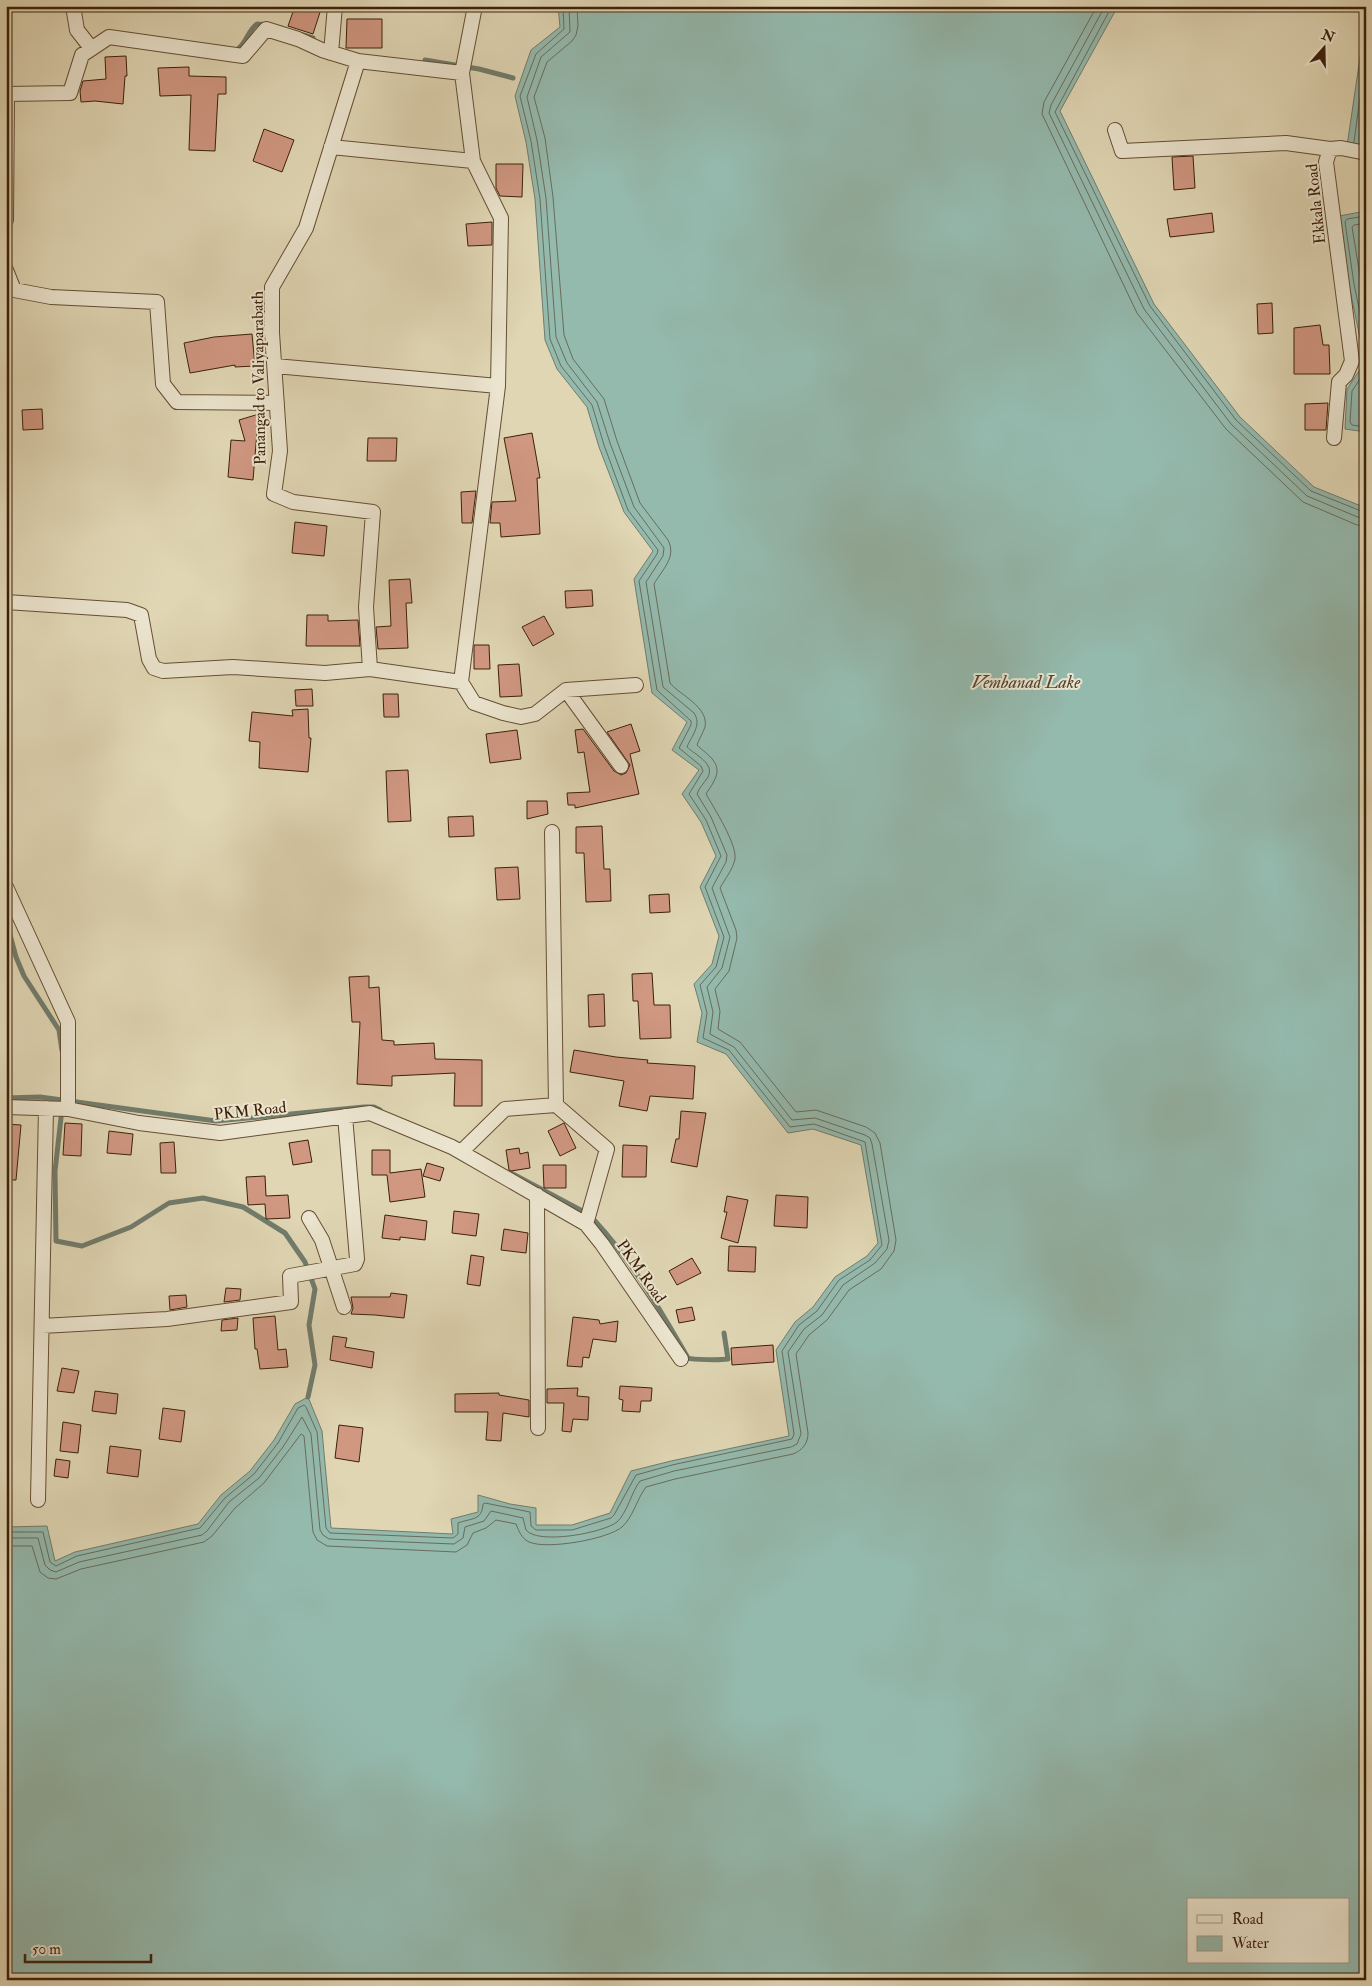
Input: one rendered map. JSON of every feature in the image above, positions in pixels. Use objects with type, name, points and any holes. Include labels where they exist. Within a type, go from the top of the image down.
[{"type":"street","points":[[73,6],[77,30],[91,48]]},
{"type":"street","points":[[331,53],[335,6]]},
{"type":"street","points":[[475,6],[462,73],[473,161],[501,218],[498,386],[461,682],[474,703],[521,717],[535,714],[566,690],[636,685]]},
{"type":"street","points":[[6,220],[7,94],[70,94],[82,55],[109,37],[243,56],[266,29],[358,61],[462,73]]},
{"type":"street","name":"Panangad to Valiyaparabath","points":[[358,61],[306,228],[272,287],[272,333],[280,450],[274,494],[293,502],[373,512],[366,607],[370,669]]},
{"type":"street","points":[[1115,130],[1122,151],[1286,143],[1330,149]]},
{"type":"street","points":[[331,147],[473,161]]},
{"type":"street","name":"Ekkala Road","points":[[1334,438],[1339,382],[1346,375],[1352,361],[1326,162],[1330,149],[1341,148],[1366,153]]},
{"type":"street","points":[[6,270],[10,290],[51,297],[156,302],[163,384],[177,402],[277,403]]},
{"type":"street","points":[[275,366],[498,386]]},
{"type":"street","points":[[6,602],[127,610],[141,615],[149,659],[154,668],[163,672],[232,667],[325,673],[370,669],[461,682]]},
{"type":"street","points":[[566,690],[621,766]]},
{"type":"street","points":[[552,832],[556,1105]]},
{"type":"street","points":[[6,887],[68,1022],[68,1110]]},
{"type":"street","points":[[461,1152],[505,1109],[556,1105],[606,1149],[586,1224]]},
{"type":"street","name":"PKM Road","points":[[6,1106],[68,1110],[139,1123],[220,1133],[378,1113],[461,1152],[586,1224],[602,1244],[681,1359]]},
{"type":"street","points":[[38,1500],[46,1108]]},
{"type":"street","points":[[42,1326],[167,1320],[291,1302],[290,1276],[355,1264],[357,1259],[345,1116]]},
{"type":"street","points":[[537,1195],[538,1428]]},
{"type":"street","points":[[309,1218],[322,1240],[344,1307]]},
{"type":"water","name":"Vembanad Lake","points":[[558,6],[1118,6],[1060,111],[1154,304],[1240,417],[1314,487],[1366,508],[1366,1980],[6,1980],[6,1527],[47,1526],[55,1561],[75,1552],[198,1524],[221,1495],[250,1471],[274,1440],[295,1404],[308,1397],[322,1431],[331,1528],[453,1534],[451,1519],[478,1512],[478,1495],[510,1504],[536,1508],[536,1525],[572,1525],[610,1513],[631,1471],[789,1436],[776,1350],[795,1322],[813,1307],[835,1277],[867,1256],[878,1243],[861,1145],[813,1129],[788,1133],[726,1054],[697,1042],[702,1013],[694,984],[712,964],[719,936],[700,887],[716,856],[701,822],[682,794],[699,770],[672,750],[687,722],[652,693],[634,579],[653,551],[624,512],[599,447],[587,407],[557,369],[545,340],[535,199],[526,142],[515,96],[531,50],[560,27]]},
{"type":"water","points":[[1366,17],[1366,150],[1347,146]]},
{"type":"water","points":[[1366,211],[1366,432],[1345,429],[1347,389],[1365,362],[1349,285],[1339,216]]},
{"type":"building","points":[[295,6],[322,6],[313,34],[288,26]]},
{"type":"building","points":[[347,19],[382,19],[382,48],[346,48]]},
{"type":"building","points":[[126,56],[127,76],[125,76],[123,104],[95,101],[81,102],[80,91],[83,81],[106,79],[105,57]]},
{"type":"building","points":[[189,67],[189,76],[226,77],[226,94],[218,94],[215,151],[189,150],[191,95],[160,96],[158,68]]},
{"type":"building","points":[[264,129],[294,140],[282,172],[253,161]]},
{"type":"building","points":[[1193,156],[1195,188],[1174,190],[1172,157]]},
{"type":"building","points":[[496,164],[523,164],[522,197],[500,196],[496,188]]},
{"type":"building","points":[[1212,213],[1214,232],[1170,237],[1167,219]]},
{"type":"building","points":[[492,222],[492,245],[468,246],[466,224]]},
{"type":"building","points":[[1272,303],[1273,333],[1258,334],[1257,304]]},
{"type":"building","points":[[1320,325],[1323,345],[1329,345],[1330,374],[1294,374],[1294,328]]},
{"type":"building","points":[[252,334],[255,366],[235,367],[235,365],[190,373],[184,343],[214,337]]},
{"type":"building","points":[[1328,403],[1326,430],[1305,430],[1305,404]]},
{"type":"building","points":[[42,409],[43,429],[23,430],[22,410]]},
{"type":"building","points":[[259,414],[264,430],[257,432],[253,480],[228,477],[231,440],[245,441],[239,420]]},
{"type":"building","points":[[532,433],[540,478],[537,478],[540,534],[501,537],[500,523],[490,523],[492,502],[516,501],[504,438]]},
{"type":"building","points":[[368,438],[397,438],[396,461],[367,461]]},
{"type":"building","points":[[476,491],[472,523],[462,523],[461,492]]},
{"type":"building","points":[[295,522],[327,526],[324,556],[292,553]]},
{"type":"building","points":[[410,579],[412,603],[406,603],[408,648],[378,649],[376,627],[391,626],[389,580]]},
{"type":"building","points":[[592,590],[593,606],[566,608],[565,591]]},
{"type":"building","points":[[307,615],[328,615],[328,621],[358,620],[360,646],[306,646]]},
{"type":"building","points":[[544,616],[554,634],[533,646],[522,627]]},
{"type":"building","points":[[474,645],[489,645],[490,669],[474,669]]},
{"type":"building","points":[[519,664],[522,696],[500,697],[498,665]]},
{"type":"building","points":[[312,689],[313,706],[296,706],[295,690]]},
{"type":"building","points":[[383,694],[398,694],[399,717],[384,717]]},
{"type":"building","points":[[308,709],[309,738],[311,738],[308,772],[259,768],[260,742],[249,741],[252,712],[293,716],[292,710]]},
{"type":"building","points":[[631,724],[640,751],[630,754],[639,794],[575,808],[575,805],[568,805],[567,793],[590,792],[584,752],[578,753],[575,730],[583,729],[614,771],[621,775],[626,773],[630,765],[607,732]]},
{"type":"building","points":[[517,730],[521,759],[490,763],[486,734]]},
{"type":"building","points":[[408,770],[411,821],[388,822],[386,771]]},
{"type":"building","points":[[527,801],[547,801],[548,814],[527,819]]},
{"type":"building","points":[[473,816],[474,836],[449,837],[448,817]]},
{"type":"building","points":[[602,826],[604,869],[610,869],[611,901],[586,902],[584,853],[576,853],[576,827]]},
{"type":"building","points":[[518,867],[520,899],[497,900],[495,868]]},
{"type":"building","points":[[669,894],[670,912],[650,913],[649,895]]},
{"type":"building","points":[[652,973],[654,1005],[670,1005],[671,1038],[640,1039],[638,1001],[633,1001],[632,974]]},
{"type":"building","points":[[369,976],[369,988],[379,987],[382,1040],[394,1041],[394,1045],[434,1043],[435,1059],[482,1060],[482,1106],[454,1106],[455,1073],[392,1076],[392,1086],[357,1084],[360,1022],[352,1022],[349,977]]},
{"type":"building","points":[[604,994],[605,1026],[589,1027],[588,995]]},
{"type":"building","points":[[574,1050],[648,1060],[647,1063],[695,1066],[693,1099],[650,1096],[647,1111],[619,1106],[624,1081],[570,1072]]},
{"type":"building","points":[[681,1111],[706,1113],[697,1167],[671,1162],[676,1139],[679,1139]]},
{"type":"building","points":[[65,1123],[82,1124],[81,1156],[63,1155]]},
{"type":"building","points":[[564,1123],[576,1148],[560,1156],[548,1131]]},
{"type":"building","points":[[6,1124],[21,1125],[16,1180],[6,1180]]},
{"type":"building","points":[[109,1131],[133,1134],[131,1155],[107,1153]]},
{"type":"building","points":[[308,1140],[312,1162],[293,1165],[289,1143]]},
{"type":"building","points":[[174,1142],[176,1173],[161,1173],[160,1143]]},
{"type":"building","points":[[623,1145],[647,1146],[646,1177],[622,1177]]},
{"type":"building","points":[[519,1148],[520,1154],[528,1152],[530,1168],[511,1171],[509,1170],[506,1150]]},
{"type":"building","points":[[372,1150],[390,1150],[390,1173],[421,1169],[425,1197],[390,1202],[387,1175],[372,1175]]},
{"type":"building","points":[[427,1163],[444,1168],[440,1181],[423,1176]]},
{"type":"building","points":[[543,1165],[566,1165],[566,1188],[544,1188]]},
{"type":"building","points":[[265,1176],[266,1196],[288,1195],[290,1218],[266,1219],[265,1204],[248,1205],[246,1177]]},
{"type":"building","points":[[776,1195],[808,1197],[807,1228],[774,1226]]},
{"type":"building","points":[[727,1196],[748,1200],[738,1243],[721,1238],[727,1212],[724,1212]]},
{"type":"building","points":[[454,1211],[479,1214],[476,1236],[452,1233]]},
{"type":"building","points":[[385,1215],[427,1221],[425,1240],[400,1237],[400,1240],[382,1238]]},
{"type":"building","points":[[504,1229],[528,1233],[526,1253],[501,1250]]},
{"type":"building","points":[[729,1246],[756,1247],[755,1272],[728,1271]]},
{"type":"building","points":[[471,1255],[484,1257],[480,1286],[467,1284]]},
{"type":"building","points":[[692,1258],[701,1273],[677,1285],[669,1271]]},
{"type":"building","points":[[226,1288],[241,1289],[240,1300],[224,1302]]},
{"type":"building","points":[[391,1293],[407,1295],[404,1318],[351,1314],[353,1308],[351,1297],[390,1297]]},
{"type":"building","points":[[186,1295],[187,1307],[170,1310],[169,1296]]},
{"type":"building","points":[[692,1307],[695,1320],[679,1323],[676,1310]]},
{"type":"building","points":[[275,1316],[278,1350],[286,1349],[288,1367],[260,1369],[257,1349],[255,1349],[253,1318]]},
{"type":"building","points":[[573,1317],[599,1320],[600,1324],[618,1321],[616,1342],[593,1339],[589,1358],[583,1357],[582,1367],[567,1366]]},
{"type":"building","points":[[238,1318],[237,1330],[221,1331],[222,1320]]},
{"type":"building","points":[[333,1336],[347,1338],[345,1347],[374,1352],[372,1368],[330,1360]]},
{"type":"building","points":[[773,1345],[774,1362],[732,1365],[731,1348]]},
{"type":"building","points":[[62,1368],[79,1371],[74,1393],[57,1391]]},
{"type":"building","points":[[620,1386],[652,1388],[651,1401],[641,1401],[640,1412],[622,1411],[623,1400],[619,1399]]},
{"type":"building","points":[[578,1388],[577,1396],[589,1397],[588,1420],[573,1419],[571,1432],[562,1431],[564,1403],[547,1403],[547,1389]]},
{"type":"building","points":[[95,1391],[118,1394],[116,1414],[92,1411]]},
{"type":"building","points":[[499,1393],[499,1395],[529,1400],[529,1417],[503,1413],[501,1441],[486,1440],[488,1412],[455,1412],[455,1394]]},
{"type":"building","points":[[163,1408],[185,1411],[181,1442],[159,1439]]},
{"type":"building","points":[[63,1422],[81,1425],[78,1453],[60,1451]]},
{"type":"building","points":[[339,1425],[363,1428],[359,1462],[335,1458]]},
{"type":"building","points":[[110,1446],[141,1450],[138,1477],[107,1473]]},
{"type":"building","points":[[56,1459],[70,1461],[68,1478],[54,1476]]},
{"type":"waterway","points":[[234,51],[241,46],[257,24],[269,25]]},
{"type":"waterway","points":[[303,35],[313,38]]},
{"type":"waterway","points":[[425,60],[479,69],[513,78]]},
{"type":"waterway","points":[[6,920],[16,957],[24,976],[59,1030],[62,1051]]},
{"type":"waterway","points":[[6,1098],[40,1097],[216,1121],[364,1107],[374,1107],[380,1110]]},
{"type":"waterway","points":[[62,1109],[55,1171],[56,1241],[82,1246],[131,1227],[169,1203],[203,1198],[243,1207],[285,1233],[305,1262],[315,1289],[309,1325],[315,1365],[308,1397]]},
{"type":"waterway","points":[[511,1173],[588,1214]]},
{"type":"waterway","points":[[595,1221],[609,1236],[634,1270],[688,1358],[707,1360],[728,1359],[724,1333]]}]
